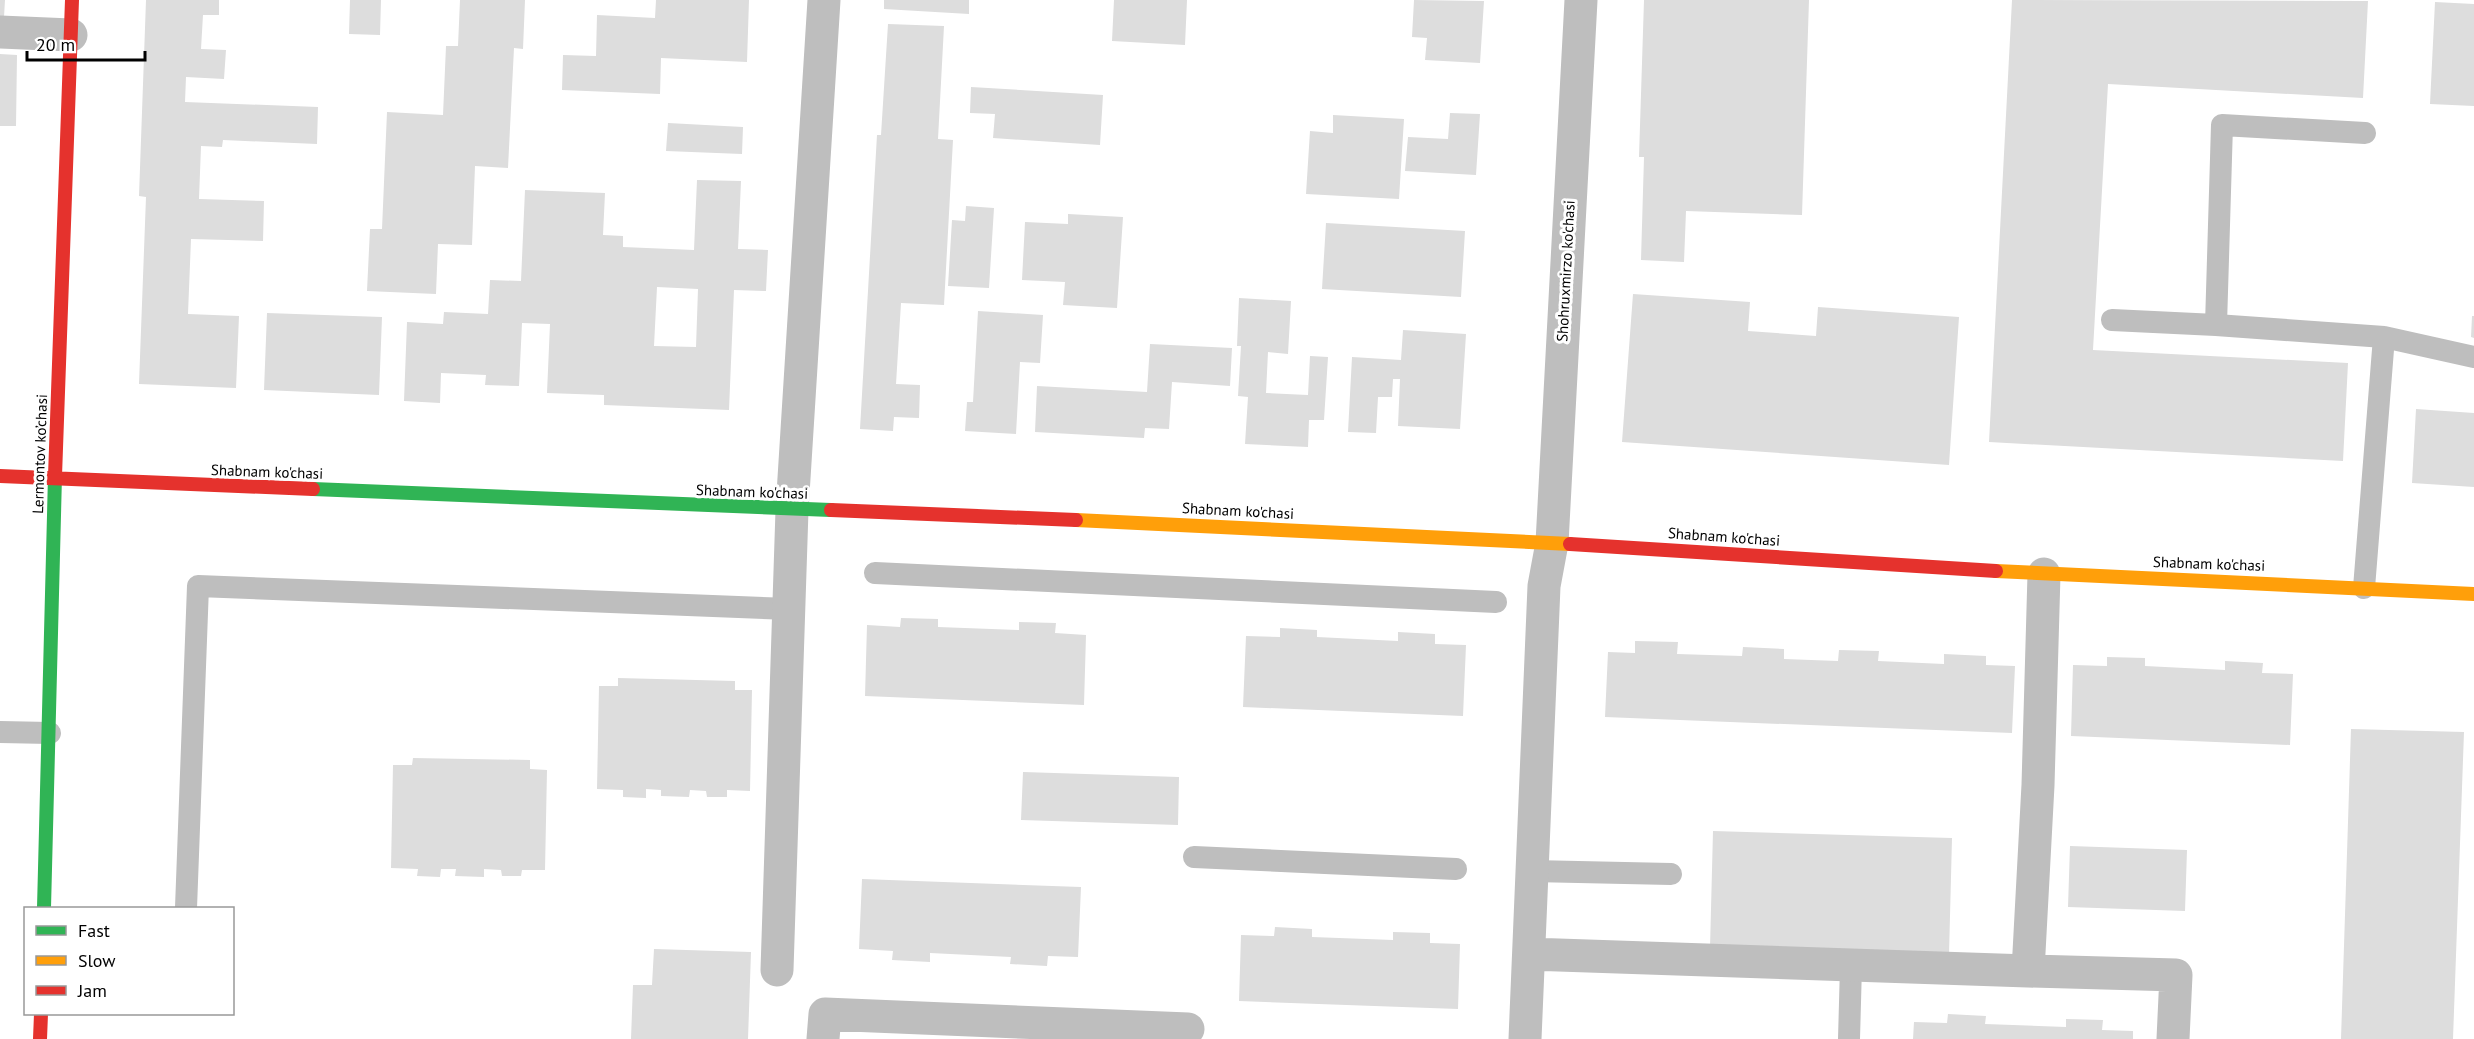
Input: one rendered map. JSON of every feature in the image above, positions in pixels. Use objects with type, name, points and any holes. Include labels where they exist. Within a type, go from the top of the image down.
[{"type":"street","name":"Lermontov ko’chasi","points":[[44,907],[55,480],[72,0]]},
{"type":"street","points":[[777,970],[792,510],[824,0]]},
{"type":"street","name":"Shohruxmirzo ko'chasi","points":[[1525,1039],[1544,586],[1552,543],[1581,0]]},
{"type":"street","points":[[0,32],[71,35]]},
{"type":"street","name":"Shabnam ko'chasi","points":[[0,476],[1210,526],[1552,543],[2044,574],[2474,594]]},
{"type":"street","points":[[2028,971],[2038,785],[2044,574]]},
{"type":"street","points":[[1529,954],[2176,975],[2173,1039]]},
{"type":"street","points":[[823,1039],[825,1014],[1188,1029]]},
{"type":"street","points":[[40,1039],[41,1015]]},
{"type":"lane","points":[[2216,325],[2222,124],[2365,133]]},
{"type":"lane","points":[[2112,320],[2384,337],[2474,357]]},
{"type":"lane","points":[[2364,588],[2384,337]]},
{"type":"lane","points":[[875,573],[1496,602]]},
{"type":"lane","points":[[186,907],[198,586],[790,609]]},
{"type":"lane","points":[[0,732],[50,733]]},
{"type":"lane","points":[[1194,857],[1456,869]]},
{"type":"lane","points":[[1532,871],[1671,874]]},
{"type":"lane","points":[[1849,1039],[1851,966]]},
{"type":"building","points":[[0,0],[5,0],[4,17],[0,17]]},
{"type":"building","points":[[146,0],[219,0],[219,15],[203,15],[201,49],[226,50],[224,79],[186,77],[185,102],[318,107],[317,144],[223,140],[222,147],[201,146],[199,199],[264,201],[263,241],[191,239],[188,314],[239,316],[236,388],[139,384],[146,197],[139,196]]},
{"type":"building","points":[[350,0],[381,0],[380,35],[349,34]]},
{"type":"building","points":[[460,0],[525,0],[523,49],[514,48],[508,168],[475,166],[472,245],[438,244],[436,294],[367,291],[370,229],[382,229],[387,112],[443,115],[446,46],[458,46]]},
{"type":"building","points":[[656,0],[749,0],[747,62],[661,58],[660,94],[562,90],[563,55],[596,56],[597,15],[655,18]]},
{"type":"building","points":[[884,0],[969,0],[969,14],[884,9]]},
{"type":"building","points":[[1114,0],[1187,0],[1185,45],[1112,41]]},
{"type":"building","points":[[1414,0],[1484,1],[1480,63],[1425,60],[1427,38],[1412,37]]},
{"type":"building","points":[[1644,0],[1809,0],[1802,215],[1686,211],[1684,262],[1641,260],[1644,157],[1639,157]]},
{"type":"building","points":[[2012,0],[2368,1],[2363,98],[2108,84],[2093,350],[2348,363],[2343,461],[1989,442]]},
{"type":"building","points":[[2435,2],[2474,4],[2474,106],[2430,104]]},
{"type":"building","points":[[888,24],[944,26],[938,139],[953,140],[944,305],[901,303],[896,384],[920,385],[919,418],[894,417],[893,431],[860,429],[877,135],[881,135]]},
{"type":"building","points":[[0,54],[17,55],[16,126],[0,126]]},
{"type":"building","points":[[971,87],[1103,95],[1100,145],[993,138],[995,114],[970,113]]},
{"type":"building","points":[[1450,113],[1480,114],[1476,175],[1405,171],[1408,137],[1448,139]]},
{"type":"building","points":[[1333,115],[1404,119],[1399,199],[1306,194],[1310,131],[1333,133]]},
{"type":"building","points":[[668,123],[743,127],[742,154],[666,151]]},
{"type":"building","points":[[697,180],[741,181],[738,249],[768,250],[766,291],[734,290],[729,410],[604,405],[604,395],[547,393],[550,324],[522,323],[519,386],[485,385],[486,375],[441,373],[440,403],[404,401],[407,322],[443,324],[444,312],[488,314],[490,280],[521,281],[525,190],[605,193],[603,235],[623,236],[623,247],[694,250]],"holes":[[[657,287],[698,289],[696,347],[654,346]]]},
{"type":"building","points":[[966,206],[994,208],[989,288],[948,286],[952,220],[965,221]]},
{"type":"building","points":[[1068,214],[1123,217],[1117,308],[1063,305],[1065,282],[1022,280],[1025,222],[1068,224]]},
{"type":"building","points":[[1326,223],[1465,231],[1461,297],[1322,289]]},
{"type":"building","points":[[1633,294],[1750,302],[1748,331],[1816,336],[1818,307],[1959,317],[1949,465],[1622,442]]},
{"type":"building","points":[[1239,298],[1291,301],[1288,354],[1268,352],[1266,393],[1308,395],[1310,356],[1328,357],[1324,420],[1309,420],[1308,447],[1245,444],[1248,397],[1238,396],[1241,346],[1237,346]]},
{"type":"building","points":[[978,311],[1043,315],[1040,363],[1020,362],[1016,434],[965,431],[967,402],[973,402]]},
{"type":"building","points":[[267,313],[382,317],[379,395],[264,390]]},
{"type":"building","points":[[2472,316],[2474,316],[2474,338],[2471,337]]},
{"type":"building","points":[[1403,330],[1466,334],[1460,429],[1398,426],[1400,379],[1393,379],[1392,397],[1378,397],[1376,433],[1348,432],[1352,357],[1401,360]]},
{"type":"building","points":[[1150,344],[1232,348],[1230,386],[1172,382],[1169,429],[1145,428],[1144,438],[1035,432],[1037,386],[1147,392]]},
{"type":"building","points":[[2416,409],[2474,413],[2474,487],[2412,483]]},
{"type":"building","points":[[901,618],[938,619],[938,627],[1019,630],[1019,622],[1056,623],[1055,633],[1086,635],[1084,705],[865,696],[867,625],[900,627]]},
{"type":"building","points":[[1280,628],[1317,630],[1317,637],[1398,641],[1398,632],[1435,634],[1435,644],[1466,645],[1463,716],[1243,707],[1246,636],[1280,637]]},
{"type":"building","points":[[1635,641],[1678,642],[1677,654],[1742,656],[1743,647],[1784,649],[1784,659],[1838,661],[1839,650],[1879,651],[1878,661],[1944,664],[1944,654],[1986,656],[1986,665],[2015,666],[2012,733],[1605,717],[1608,652],[1635,653]]},
{"type":"building","points":[[2107,657],[2145,658],[2145,666],[2225,670],[2225,661],[2263,663],[2262,673],[2293,674],[2290,745],[2071,736],[2073,665],[2107,666]]},
{"type":"building","points":[[618,678],[735,681],[735,690],[752,690],[750,791],[727,790],[727,797],[707,797],[706,791],[690,790],[689,797],[661,796],[661,790],[646,789],[646,798],[623,797],[623,790],[597,789],[599,686],[618,686]]},
{"type":"building","points":[[2351,729],[2464,732],[2453,1039],[2341,1039]]},
{"type":"building","points":[[413,758],[530,760],[530,769],[547,770],[545,870],[522,870],[521,876],[502,876],[501,870],[484,869],[484,877],[455,876],[456,869],[441,869],[440,877],[417,876],[418,869],[391,868],[393,765],[412,765]]},
{"type":"building","points":[[1023,772],[1179,777],[1178,825],[1021,820]]},
{"type":"building","points":[[1713,831],[1952,838],[1949,955],[1710,948]]},
{"type":"building","points":[[2070,846],[2187,850],[2185,911],[2068,907]]},
{"type":"building","points":[[862,879],[1081,887],[1078,957],[1048,956],[1047,966],[1010,964],[1011,957],[930,953],[930,962],[892,960],[893,951],[859,949]]},
{"type":"building","points":[[1275,927],[1312,929],[1312,937],[1393,940],[1393,932],[1430,933],[1430,943],[1460,944],[1458,1009],[1239,1001],[1241,935],[1274,936]]},
{"type":"building","points":[[654,949],[751,952],[748,1039],[631,1039],[633,985],[652,985]]},
{"type":"building","points":[[1948,1014],[1986,1016],[1985,1024],[2066,1027],[2066,1019],[2103,1020],[2102,1030],[2133,1031],[2133,1039],[1913,1039],[1914,1022],[1947,1023]]},
{"type":"traffic: fast","points":[[44,907],[55,476]]},
{"type":"traffic: fast","points":[[313,489],[831,510]]},
{"type":"traffic: slow","points":[[1076,520],[1570,544]]},
{"type":"traffic: slow","points":[[1996,571],[2474,594]]},
{"type":"traffic: jam","points":[[55,476],[72,0]]},
{"type":"traffic: jam","points":[[0,476],[313,489]]},
{"type":"traffic: jam","points":[[831,510],[1076,520]]},
{"type":"traffic: jam","points":[[1570,544],[1996,571]]},
{"type":"traffic: jam","points":[[40,1039],[41,1015]]}]
